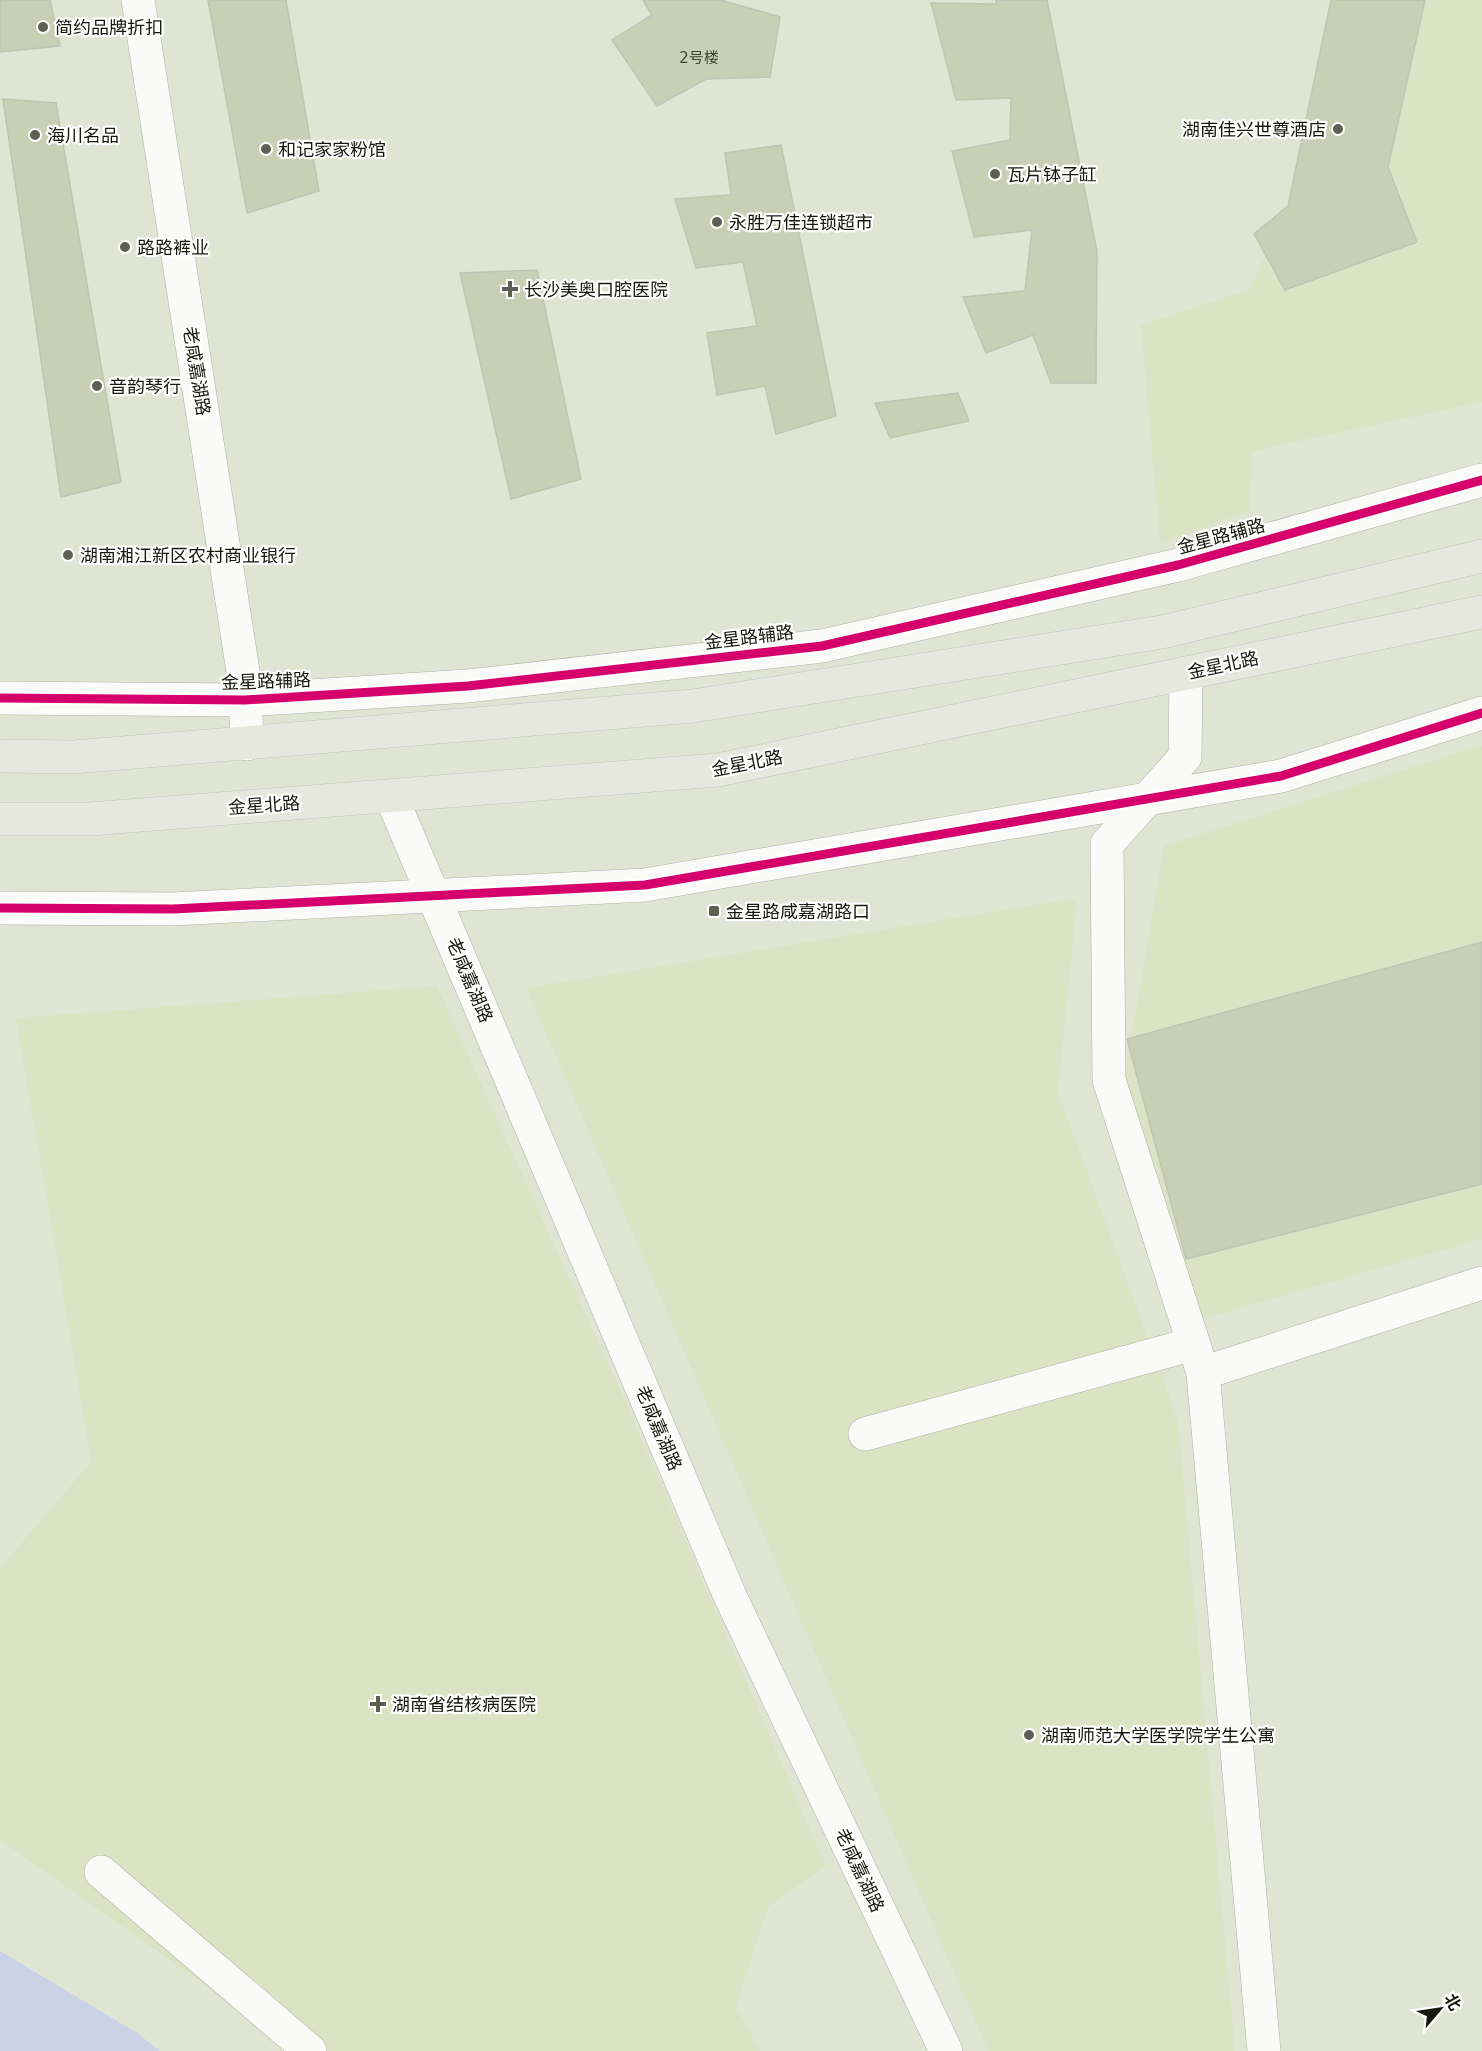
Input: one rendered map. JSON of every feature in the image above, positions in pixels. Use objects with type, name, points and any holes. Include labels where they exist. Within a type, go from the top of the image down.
[{"type":"main road","points":[[0,756],[74,757],[693,706],[1162,632],[1482,556]]},
{"type":"main road","name":"金星北路","points":[[0,819],[90,819],[718,770],[1482,612]]},
{"type":"street","name":"老咸嘉湖路","points":[[138,0],[245,684],[248,744]]},
{"type":"street","name":"金星路辅路","points":[[0,698],[246,700],[468,686],[822,646],[1178,565],[1482,480]]},
{"type":"street","points":[[1186,673],[1185,757],[1107,843],[1109,1080],[1198,1358],[1264,2051]]},
{"type":"street","points":[[0,908],[173,909],[645,885],[1281,776],[1482,713]]},
{"type":"street","name":"老咸嘉湖路","points":[[392,795],[730,1596],[946,2051]]},
{"type":"street","points":[[865,1434],[1198,1358],[1482,1283]]},
{"type":"street","points":[[101,1872],[310,2051]]},
{"type":"shaded area","points":[[1331,0],[1482,0],[1482,402],[1253,451],[1249,511],[1160,544],[1141,325],[1249,290],[1288,206]]},
{"type":"shaded area","points":[[1482,745],[1482,1239],[1198,1320],[1118,1114],[1164,846]]},
{"type":"shaded area","name":"湖南师范大学医学院学生公寓","points":[[1077,898],[1058,1092],[1178,1420],[1235,2051],[988,2051],[526,988]]},
{"type":"shaded area","name":"湖南省结核病医院","points":[[437,986],[628,1408],[826,1866],[768,1907],[736,2007],[760,2051],[299,2051],[0,1840],[0,1568],[91,1462],[16,1018]]},
{"type":"water","points":[[0,1951],[137,2033],[160,2051],[0,2051]]},
{"type":"building","points":[[0,0],[50,0],[60,46],[0,52]]},
{"type":"building","points":[[208,0],[286,0],[319,191],[247,213]]},
{"type":"building","points":[[643,0],[721,0],[780,17],[770,77],[706,79],[657,106],[612,40],[652,15]]},
{"type":"building","points":[[996,0],[1047,0],[1097,251],[1096,383],[1051,383],[1033,335],[986,353],[963,297],[1025,291],[1032,230],[974,237],[952,151],[1010,140],[1011,98],[956,100],[931,3],[996,4]]},
{"type":"building","points":[[1331,0],[1425,0],[1388,167],[1417,242],[1285,290],[1254,234],[1288,206]]},
{"type":"building","points":[[3,99],[56,103],[121,482],[61,497]]},
{"type":"building","points":[[781,145],[836,416],[776,434],[765,386],[717,395],[707,333],[757,326],[743,262],[696,268],[675,199],[731,195],[725,153]]},
{"type":"building","points":[[537,270],[581,479],[511,499],[460,273]]},
{"type":"building","points":[[958,393],[969,421],[890,438],[875,403]]},
{"type":"building","points":[[1482,942],[1482,1184],[1186,1259],[1127,1039]]},
{"type":"cycle path","points":[[0,698],[245,700],[468,686],[822,646],[1178,565],[1482,480]]},
{"type":"cycle path","points":[[0,908],[173,909],[645,885],[1281,776],[1482,713]]},
{"type":"place","name":"简约品牌折扣","points":[[43,27]]},
{"type":"place","name":"湖南佳兴世尊酒店","points":[[1338,129]]},
{"type":"place","name":"海川名品","points":[[35,135]]},
{"type":"place","name":"和记家家粉馆","points":[[266,149]]},
{"type":"place","name":"瓦片钵子缸","points":[[995,174]]},
{"type":"place","name":"永胜万佳连锁超市","points":[[717,222]]},
{"type":"place","name":"路路裤业","points":[[125,247]]},
{"type":"place","name":"长沙美奥口腔医院","points":[[510,289]]},
{"type":"place","name":"音韵琴行","points":[[97,386]]},
{"type":"place","name":"湖南湘江新区农村商业银行","points":[[68,555]]},
{"type":"place","name":"金星路咸嘉湖路口","points":[[714,911]]},
{"type":"place","name":"湖南省结核病医院","points":[[378,1704]]},
{"type":"place","name":"湖南师范大学医学院学生公寓","points":[[1029,1735]]}]
